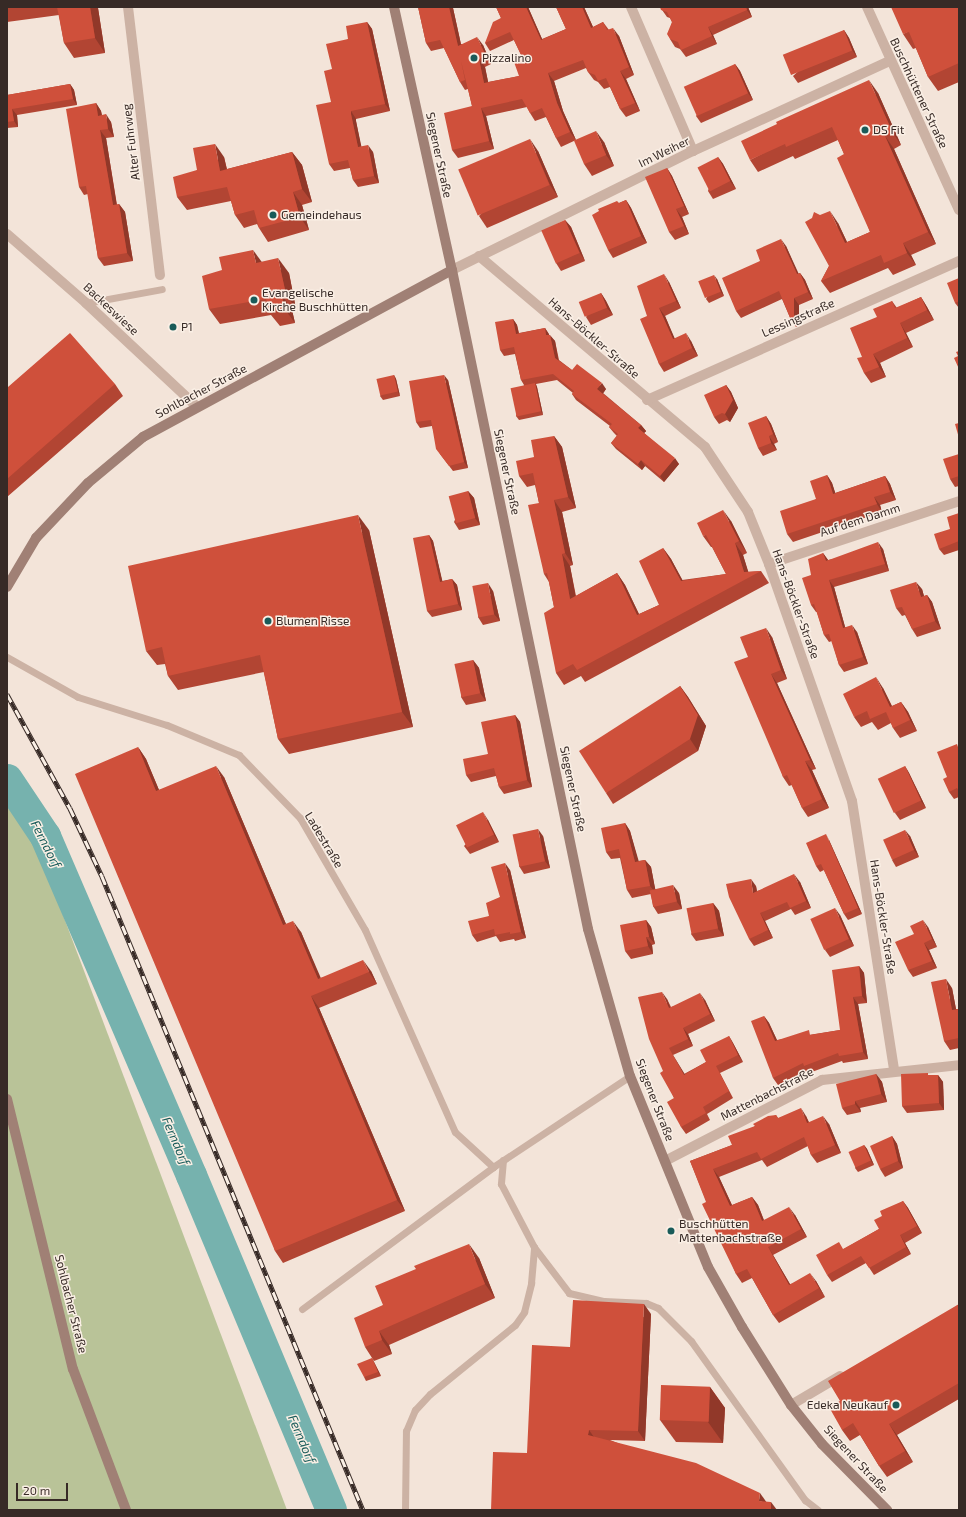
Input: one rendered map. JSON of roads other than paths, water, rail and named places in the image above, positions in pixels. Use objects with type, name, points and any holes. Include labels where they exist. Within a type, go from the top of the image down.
[{"type":"main road","name":"Siegener Straße","points":[[394,7],[452,270],[588,929],[630,1076],[708,1267],[792,1405],[822,1444],[887,1510]]},
{"type":"main road","name":"Sohlbacher Straße","points":[[7,587],[36,538],[88,482],[143,437],[196,406],[291,358],[452,270]]},
{"type":"main road","name":"Sohlbacher Straße","points":[[7,1099],[74,1369],[126,1510]]},
{"type":"street","name":"Alter Fuhrweg","points":[[128,7],[160,275]]},
{"type":"street","points":[[631,7],[693,151]]},
{"type":"street","name":"Buschhüttener Straße","points":[[867,7],[890,61],[959,210]]},
{"type":"street","name":"Im Weiher","points":[[452,270],[693,151],[890,61]]},
{"type":"street","name":"Backeswiese","points":[[7,234],[86,303],[196,406]]},
{"type":"street","name":"Hans-Böckler-Straße","points":[[479,256],[647,400],[705,447],[748,512],[769,564],[852,801],[894,1070]]},
{"type":"street","name":"Lessingstraße","points":[[647,400],[959,261]]},
{"type":"street","name":"Auf dem Damm","points":[[769,564],[959,501]]},
{"type":"street","name":"Mattenbachstraße","points":[[665,1161],[822,1080],[894,1070],[959,1065]]},
{"type":"street","points":[[792,1405],[852,1369]]},
{"type":"lane","points":[[86,303],[162,289]]},
{"type":"lane","name":"Ladestraße","points":[[7,657],[78,697],[167,725],[239,755],[294,812],[365,930],[455,1132],[493,1167]]},
{"type":"lane","points":[[302,1309],[493,1167],[630,1076]]},
{"type":"lane","points":[[503,1160],[501,1184],[534,1247],[569,1293],[604,1301],[646,1303],[658,1308],[691,1341],[805,1500],[818,1510]]},
{"type":"lane","points":[[405,1510],[406,1431],[415,1410],[430,1394],[515,1325],[524,1312],[531,1284],[534,1247]]},
{"type":"waterway","name":"Ferndorf","points":[[7,779],[45,836],[191,1175],[331,1510]]},
{"type":"railway","points":[[7,694],[70,808],[102,876],[363,1510]]},
{"type":"place","name":"Pizzalino","points":[[474,58]]},
{"type":"place","name":"DS Fit","points":[[865,130]]},
{"type":"place","name":"Gemeindehaus","points":[[273,215]]},
{"type":"place","name":"Evangelische Kirche Buschhütten","points":[[254,300]]},
{"type":"place","name":"P1","points":[[173,327]]},
{"type":"place","name":"Blumen Risse","points":[[268,621]]},
{"type":"place","name":"Buschhütten Mattenbachstraße","points":[[671,1231]]},
{"type":"place","name":"Edeka Neukauf","points":[[896,1405]]}]
